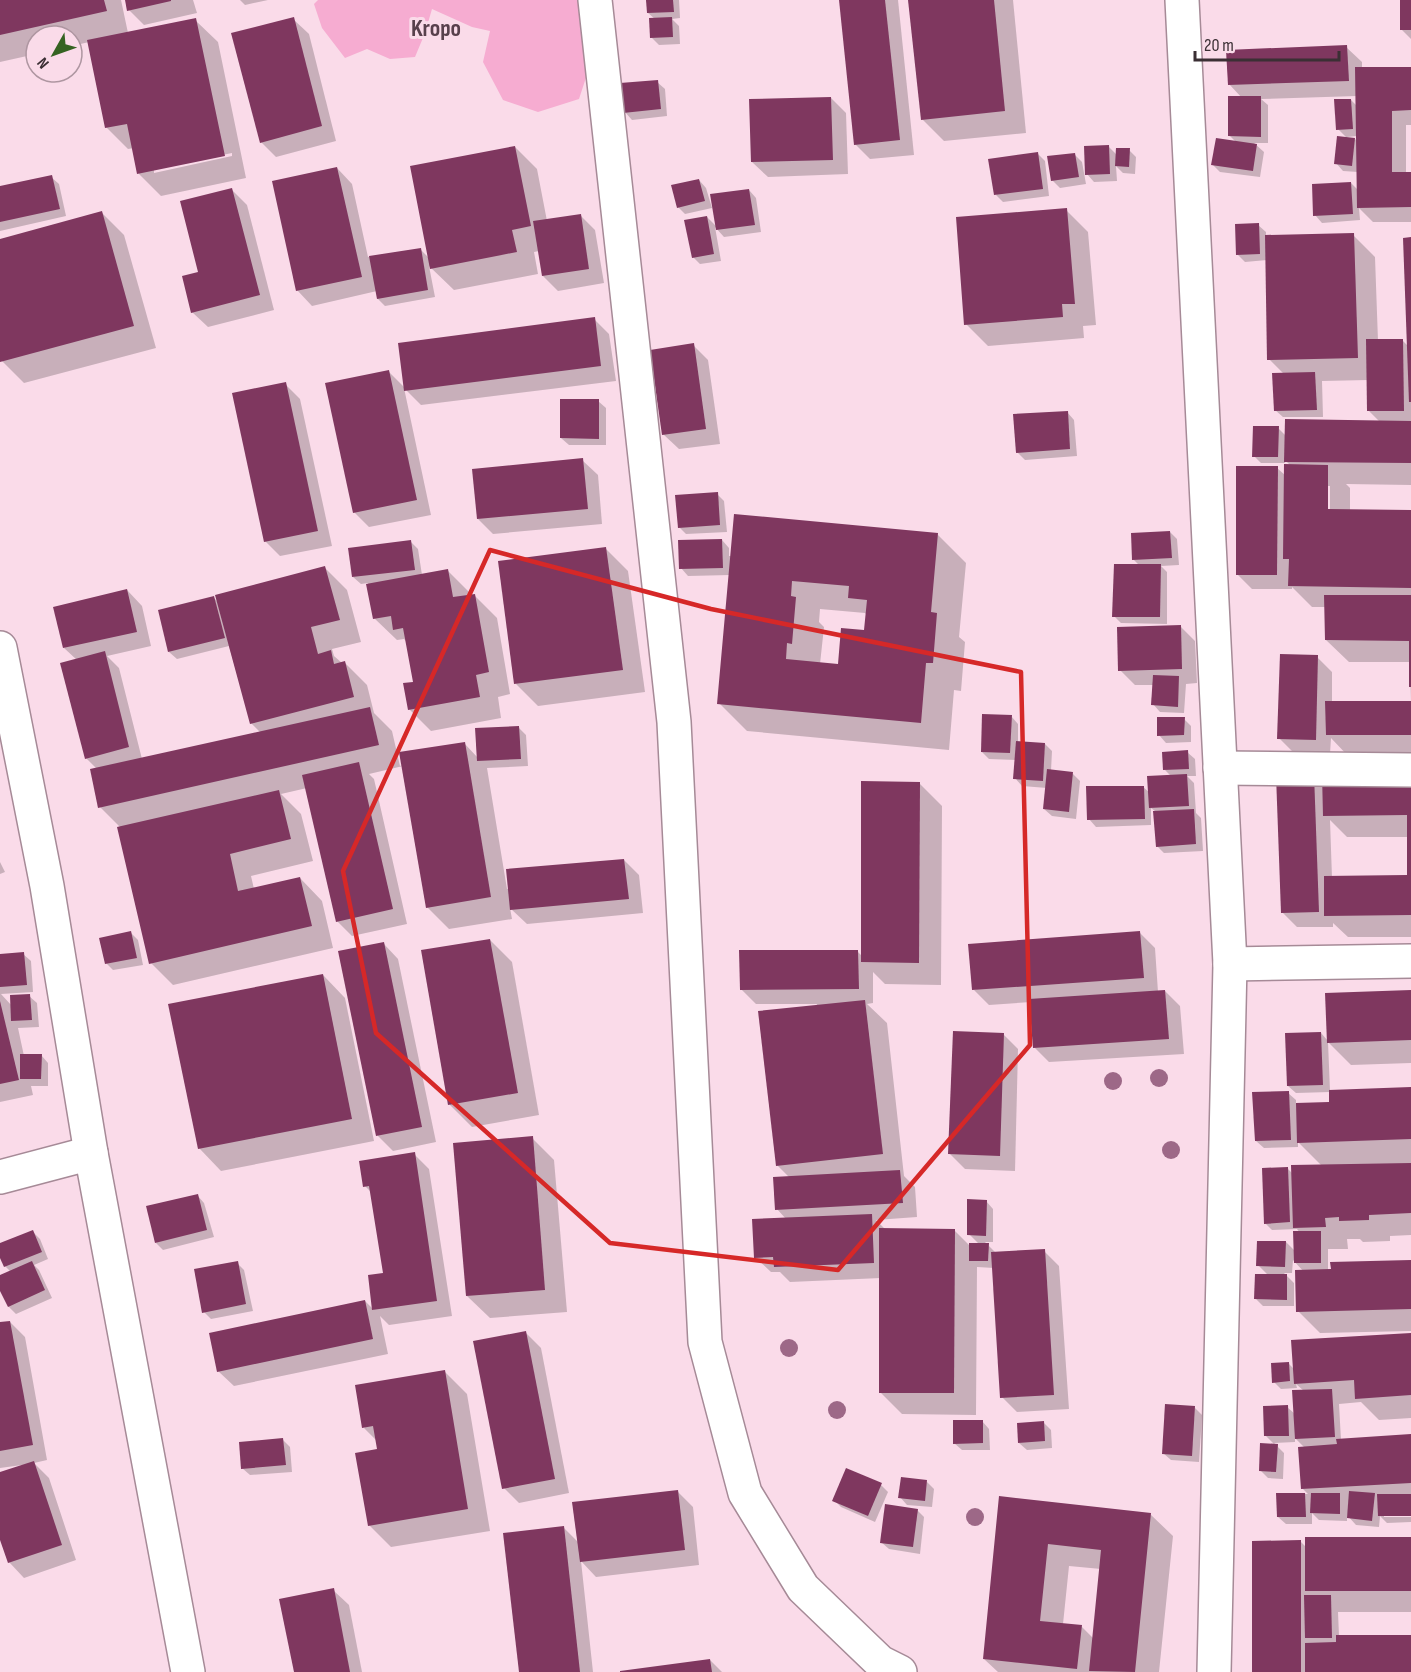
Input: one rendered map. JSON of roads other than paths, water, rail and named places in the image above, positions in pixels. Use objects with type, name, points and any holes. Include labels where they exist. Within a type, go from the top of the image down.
[{"type":"street","points":[[595,0],[674,722],[705,1342],[745,1494],[803,1588],[880,1662],[900,1672]]},
{"type":"street","points":[[1182,0],[1230,964],[1214,1672]]},
{"type":"street","points":[[0,648],[47,886],[91,1153],[188,1672]]},
{"type":"street","points":[[1220,768],[1411,770]]},
{"type":"street","points":[[1230,964],[1411,961]]},
{"type":"street","points":[[0,1178],[91,1153]]},
{"type":"district","name":"Kropo","points":[[436,28]]}]
